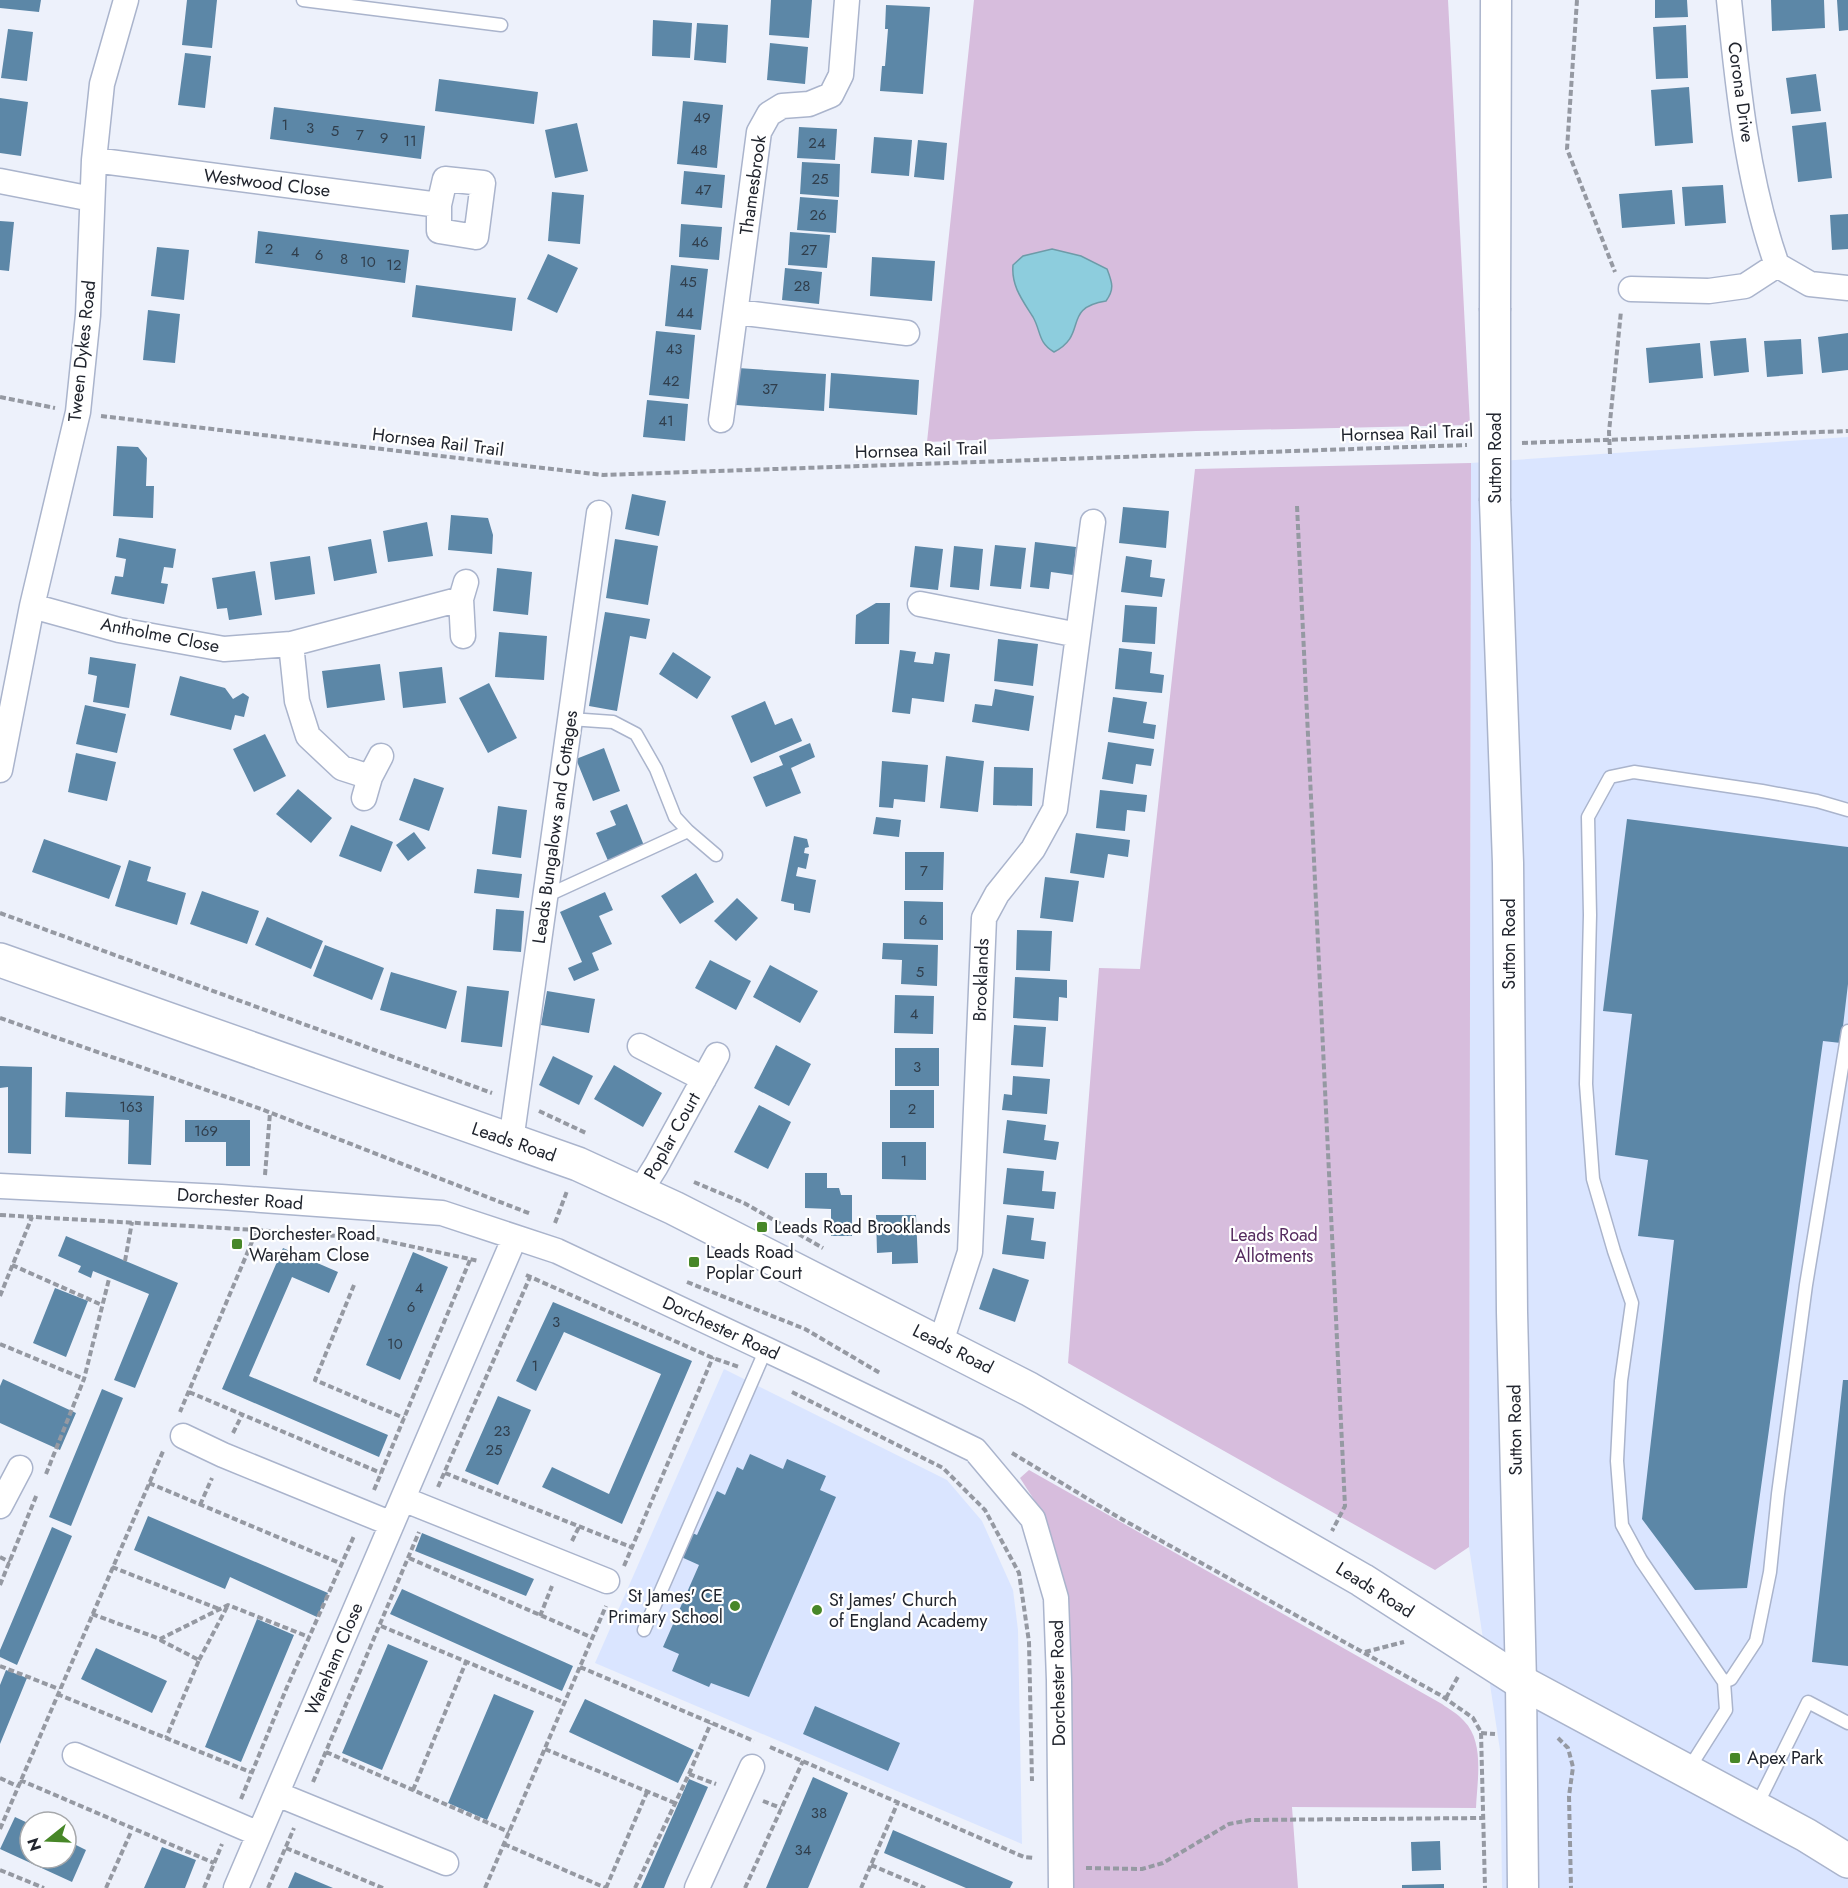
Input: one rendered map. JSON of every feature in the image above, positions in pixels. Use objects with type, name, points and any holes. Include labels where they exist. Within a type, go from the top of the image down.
[{"type":"main road","name":"Leads Road","points":[[0,960],[578,1164],[685,1214],[941,1342],[1029,1389],[1362,1580],[1521,1682],[1756,1808],[1848,1861]]},
{"type":"street","name":"Tween Dykes Road","points":[[0,770],[32,606],[78,412],[88,315],[94,160],[102,84],[126,0]]},
{"type":"street","name":"Thamesbrook","points":[[721,420],[759,132],[769,114],[782,106],[809,104],[831,94],[841,75],[847,0]]},
{"type":"street","name":"Sutton Road","points":[[1496,0],[1495,501],[1508,863],[1512,1312],[1521,1682],[1523,1888]]},
{"type":"street","name":"Corona Drive","points":[[1729,0],[1737,77],[1753,184],[1767,238],[1777,265]]},
{"type":"street","name":"Westwood Close","points":[[94,160],[439,205]]},
{"type":"street","points":[[0,181],[92,199]]},
{"type":"street","points":[[1623,289],[1709,291],[1745,286],[1777,265],[1810,284],[1848,288]]},
{"type":"street","points":[[736,312],[908,333]]},
{"type":"street","name":"Leads Bungalows and Cottages","points":[[511,1141],[599,513]]},
{"type":"street","name":"Brooklands","points":[[941,1342],[970,1252],[984,918],[997,894],[1033,849],[1055,809],[1068,725],[1093,522]]},
{"type":"street","name":"Antholme Close","points":[[32,606],[119,630],[224,649],[291,644],[463,591],[463,636]]},
{"type":"street","points":[[920,604],[1078,635]]},
{"type":"street","points":[[291,644],[297,701],[308,736],[367,788],[381,756]]},
{"type":"street","name":"Poplar Court","points":[[640,1046],[704,1080]]},
{"type":"street","name":"Poplar Court","points":[[639,1193],[717,1055]]},
{"type":"street","name":"Dorchester Road","points":[[0,1186],[263,1200],[442,1213],[514,1239],[557,1251],[975,1450],[1033,1519],[1056,1598],[1061,1879]]},
{"type":"street","name":"Wareham Close","points":[[236,1888],[514,1239]]},
{"type":"street","points":[[177,1434],[392,1524]]},
{"type":"street","points":[[3,1494],[20,1468]]},
{"type":"street","points":[[403,1499],[607,1581]]},
{"type":"street","points":[[75,1755],[260,1834]]},
{"type":"street","points":[[697,1888],[752,1767]]},
{"type":"street","points":[[277,1794],[446,1863]]},
{"type":"lane","points":[[303,0],[501,25]]},
{"type":"lane","points":[[570,719],[613,722],[636,734],[656,769],[675,817],[687,831],[716,855]]},
{"type":"lane","points":[[1688,1771],[1726,1710],[1724,1682],[1641,1560],[1622,1526],[1617,1461],[1622,1381],[1632,1303],[1593,1179],[1586,1084],[1590,915],[1588,817],[1610,777],[1634,772],[1762,791],[1817,801],[1848,810]]},
{"type":"lane","points":[[546,896],[687,831]]},
{"type":"lane","points":[[1724,1682],[1731,1679],[1756,1641],[1770,1572],[1806,1285],[1848,1031]]},
{"type":"lane","points":[[644,1630],[766,1349]]},
{"type":"lane","points":[[1756,1808],[1808,1702],[1848,1723]]},
{"type":"path","points":[[1577,0],[1567,149],[1623,289],[1609,432],[1610,454]]},
{"type":"path","name":"Hornsea Rail Trail","points":[[0,397],[78,412],[197,428],[603,475],[1477,444]]},
{"type":"path","points":[[1513,443],[1848,431]]},
{"type":"path","points":[[1297,507],[1345,1506],[1320,1556]]},
{"type":"path","points":[[263,1200],[270,1113]]},
{"type":"path","points":[[0,1215],[377,1239],[503,1265],[712,1358],[756,1373],[840,1418],[943,1468],[985,1510],[1018,1573],[1029,1642],[1032,1790]]},
{"type":"path","points":[[0,1296],[32,1217]]},
{"type":"path","points":[[125,1261],[132,1222]]},
{"type":"path","points":[[0,1828],[112,1567],[177,1434],[189,1392],[257,1230]]},
{"type":"path","points":[[204,1888],[470,1260]]},
{"type":"path","points":[[12,1265],[102,1305]]},
{"type":"path","points":[[268,1888],[381,1626],[428,1510],[530,1277]]},
{"type":"path","points":[[45,1476],[84,1379],[109,1279]]},
{"type":"path","points":[[354,1285],[315,1380],[404,1418]]},
{"type":"path","points":[[0,1344],[84,1379]]},
{"type":"path","points":[[189,1392],[381,1473]]},
{"type":"path","points":[[444,1473],[631,1547]]},
{"type":"path","points":[[149,1483],[342,1564]]},
{"type":"path","points":[[0,1586],[40,1487]]},
{"type":"path","points":[[0,1557],[10,1562]]},
{"type":"path","points":[[408,1558],[592,1638]]},
{"type":"path","points":[[112,1567],[220,1609]]},
{"type":"path","points":[[159,1639],[228,1605],[309,1637]]},
{"type":"path","points":[[166,1738],[200,1660],[228,1605]]},
{"type":"path","points":[[92,1614],[159,1639],[200,1660]]},
{"type":"path","points":[[381,1626],[564,1703]]},
{"type":"path","points":[[414,1790],[466,1662]]},
{"type":"path","points":[[0,1666],[250,1772]]},
{"type":"path","points":[[580,1667],[1024,1857],[1034,1858]]},
{"type":"path","points":[[635,1888],[711,1722]]},
{"type":"path","points":[[1481,1732],[1485,1888]]},
{"type":"path","points":[[1568,1748],[1574,1767],[1569,1796],[1571,1888]]},
{"type":"path","points":[[545,1749],[675,1803]]},
{"type":"path","points":[[326,1752],[509,1832]]},
{"type":"path","points":[[745,1888],[803,1761]]},
{"type":"path","points":[[0,1778],[17,1786]]},
{"type":"path","points":[[20,1780],[214,1863]]},
{"type":"path","points":[[504,1844],[606,1888],[647,1792]]},
{"type":"path","points":[[861,1888],[898,1802]]},
{"type":"path","points":[[1034,1847],[1034,1870],[1061,1879],[1142,1869],[1163,1863],[1229,1824],[1250,1820],[1484,1818]]},
{"type":"path","points":[[106,1888],[131,1832]]},
{"type":"path","points":[[286,1848],[383,1888]]},
{"type":"path","points":[[871,1865],[925,1888]]},
{"type":"path","points":[[0,1870],[44,1888]]},
{"type":"shaded area","points":[[1052,249],[1081,256],[1107,269],[1112,285],[1111,293],[1106,301],[1092,304],[1084,309],[1079,315],[1071,337],[1054,352],[1042,341],[1036,322],[1018,293],[1013,273],[1013,265],[1023,256]]},
{"type":"shaded area","points":[[1848,437],[1848,1888],[1502,1888],[1500,1750],[1469,1547],[1471,463]]},
{"type":"shaded area","name":"St James' Church of England Academy","points":[[724,1369],[947,1480],[982,1521],[1013,1590],[1018,1630],[1022,1844],[595,1663]]},
{"type":"green space","points":[[974,0],[1448,0],[1470,425],[1196,431],[927,442]]},
{"type":"green space","name":"Leads Road Allotments","points":[[1471,463],[1469,1547],[1435,1570],[1068,1363],[1099,968],[1140,969],[1195,469]]},
{"type":"green space","points":[[1029,1470],[1456,1714],[1471,1730],[1475,1740],[1478,1763],[1476,1808],[1292,1807],[1298,1888],[1074,1888],[1069,1600],[1044,1515],[1020,1478]]},
{"type":"building","points":[[0,0],[41,0],[39,12],[0,8]]},
{"type":"building","points":[[187,0],[217,0],[212,48],[182,45]]},
{"type":"building","points":[[771,0],[812,0],[809,38],[769,35]]},
{"type":"building","points":[[1655,0],[1687,0],[1688,17],[1655,18]]},
{"type":"building","points":[[1771,0],[1824,0],[1825,28],[1772,31]]},
{"type":"building","points":[[1837,0],[1848,0],[1848,30],[1839,31]]},
{"type":"building","points":[[886,5],[930,7],[923,94],[880,91],[888,29],[885,29]]},
{"type":"building","points":[[653,20],[692,23],[690,58],[652,56]]},
{"type":"building","points":[[697,23],[728,25],[726,63],[694,60]]},
{"type":"building","points":[[1686,25],[1688,78],[1656,79],[1653,27]]},
{"type":"building","points":[[8,29],[33,32],[27,81],[1,78]]},
{"type":"building","points":[[770,43],[808,47],[805,84],[767,80]]},
{"type":"building","points":[[185,53],[211,56],[205,108],[178,105]]},
{"type":"building","points":[[1816,74],[1821,111],[1791,114],[1786,78]]},
{"type":"building","points":[[439,79],[538,92],[534,124],[435,111]]},
{"type":"building","points":[[1689,87],[1693,143],[1655,146],[1651,90]]},
{"type":"building","points":[[0,98],[28,102],[21,156],[0,153]]},
{"type":"building","points":[[683,101],[723,105],[717,168],[677,164]]},
{"type":"building","points":[[274,107],[425,126],[421,159],[270,139]]},
{"type":"building","points":[[1826,122],[1832,178],[1798,182],[1792,126]]},
{"type":"building","points":[[577,123],[588,171],[555,178],[545,130]]},
{"type":"building","points":[[799,127],[837,129],[835,160],[797,158]]},
{"type":"building","points":[[874,137],[912,140],[909,176],[871,173]]},
{"type":"building","points":[[918,140],[947,143],[944,180],[914,177]]},
{"type":"building","points":[[802,162],[840,164],[839,197],[800,194]]},
{"type":"building","points":[[684,171],[725,175],[722,208],[681,204]]},
{"type":"building","points":[[1723,185],[1726,223],[1685,226],[1682,187]]},
{"type":"building","points":[[1672,190],[1675,224],[1622,228],[1619,194]]},
{"type":"building","points":[[552,192],[584,195],[580,244],[548,241]]},
{"type":"building","points":[[800,197],[838,200],[836,233],[797,230]]},
{"type":"building","points":[[1848,214],[1848,249],[1832,250],[1830,215]]},
{"type":"building","points":[[0,221],[14,222],[9,271],[0,270]]},
{"type":"building","points":[[681,224],[722,227],[719,260],[679,257]]},
{"type":"building","points":[[258,231],[409,250],[405,283],[255,263]]},
{"type":"building","points":[[790,232],[830,235],[827,268],[788,265]]},
{"type":"building","points":[[157,247],[189,250],[184,300],[151,296]]},
{"type":"building","points":[[548,254],[578,268],[557,313],[527,299]]},
{"type":"building","points":[[872,257],[935,261],[932,301],[870,296]]},
{"type":"building","points":[[671,265],[708,269],[701,330],[665,326]]},
{"type":"building","points":[[785,268],[822,272],[819,304],[782,300]]},
{"type":"building","points":[[416,285],[516,298],[512,331],[412,317]]},
{"type":"building","points":[[148,310],[180,314],[175,363],[143,360]]},
{"type":"building","points":[[656,331],[695,335],[689,399],[649,395]]},
{"type":"building","points":[[1848,333],[1848,370],[1822,373],[1818,337]]},
{"type":"building","points":[[1746,338],[1749,372],[1714,376],[1710,341]]},
{"type":"building","points":[[1801,339],[1803,374],[1767,377],[1764,341]]},
{"type":"building","points":[[1700,343],[1703,378],[1649,383],[1646,348]]},
{"type":"building","points":[[738,368],[826,374],[824,411],[736,405]]},
{"type":"building","points":[[831,373],[919,380],[917,415],[829,408]]},
{"type":"building","points":[[647,400],[688,404],[685,441],[643,437]]},
{"type":"building","points":[[117,446],[138,447],[147,458],[146,486],[154,486],[153,518],[113,516]]},
{"type":"building","points":[[632,494],[666,501],[659,536],[625,529]]},
{"type":"building","points":[[1123,507],[1169,511],[1166,548],[1119,543]]},
{"type":"building","points":[[451,515],[488,518],[493,535],[492,554],[448,550]]},
{"type":"building","points":[[427,522],[433,556],[388,562],[383,531]]},
{"type":"building","points":[[119,538],[176,549],[173,568],[164,567],[161,583],[168,584],[164,604],[111,594],[115,576],[123,577],[126,559],[116,557]]},
{"type":"building","points":[[371,539],[377,573],[334,581],[328,547]]},
{"type":"building","points":[[615,539],[658,546],[648,605],[606,598]]},
{"type":"building","points":[[1035,542],[1076,547],[1073,575],[1051,572],[1049,589],[1030,587]]},
{"type":"building","points":[[995,545],[1026,548],[1021,589],[990,586]]},
{"type":"building","points":[[915,546],[943,549],[938,590],[910,587]]},
{"type":"building","points":[[954,546],[983,549],[979,590],[950,587]]},
{"type":"building","points":[[310,556],[315,594],[275,600],[270,562]]},
{"type":"building","points":[[1126,556],[1152,560],[1150,577],[1165,579],[1162,597],[1121,592]]},
{"type":"building","points":[[497,568],[532,572],[528,615],[493,611]]},
{"type":"building","points":[[255,571],[262,615],[229,620],[227,608],[217,609],[212,578]]},
{"type":"building","points":[[876,603],[890,603],[889,644],[855,644],[856,615]]},
{"type":"building","points":[[1125,605],[1157,607],[1155,644],[1122,642]]},
{"type":"building","points":[[605,612],[650,619],[646,639],[630,636],[617,711],[589,706]]},
{"type":"building","points":[[499,632],[547,636],[544,680],[495,677]]},
{"type":"building","points":[[998,639],[1038,644],[1033,686],[994,681]]},
{"type":"building","points":[[1119,648],[1152,652],[1150,673],[1164,675],[1162,693],[1115,689]]},
{"type":"building","points":[[900,650],[916,652],[914,662],[933,664],[935,652],[950,654],[944,702],[912,698],[910,714],[892,712]]},
{"type":"building","points":[[673,652],[711,677],[697,699],[659,674]]},
{"type":"building","points":[[90,657],[136,664],[129,708],[93,702],[97,676],[88,674]]},
{"type":"building","points":[[380,664],[385,700],[327,708],[322,671]]},
{"type":"building","points":[[442,667],[446,703],[403,708],[399,672]]},
{"type":"building","points":[[180,676],[225,688],[233,699],[243,693],[249,697],[244,717],[235,715],[231,730],[170,715]]},
{"type":"building","points":[[489,683],[517,738],[488,753],[459,698]]},
{"type":"building","points":[[995,689],[1034,696],[1029,731],[972,722],[975,704],[992,706]]},
{"type":"building","points":[[1113,697],[1147,702],[1143,723],[1156,725],[1154,739],[1108,732]]},
{"type":"building","points":[[765,701],[775,725],[792,718],[802,741],[751,763],[731,716]]},
{"type":"building","points":[[85,705],[126,714],[117,753],[76,744]]},
{"type":"building","points":[[265,734],[286,776],[254,792],[233,749]]},
{"type":"building","points":[[1108,742],[1154,749],[1151,766],[1136,764],[1133,784],[1102,779]]},
{"type":"building","points":[[810,743],[815,757],[791,768],[801,793],[766,807],[753,777],[783,765],[779,756]]},
{"type":"building","points":[[604,748],[620,791],[593,801],[576,759]]},
{"type":"building","points":[[76,753],[116,762],[107,801],[68,792]]},
{"type":"building","points":[[946,756],[984,761],[978,812],[940,808]]},
{"type":"building","points":[[882,761],[928,765],[925,802],[894,799],[893,808],[879,807]]},
{"type":"building","points":[[994,767],[1033,768],[1032,806],[993,805]]},
{"type":"building","points":[[414,778],[444,788],[429,831],[399,820]]},
{"type":"building","points":[[298,789],[332,818],[311,843],[276,814]]},
{"type":"building","points":[[1100,790],[1147,795],[1145,812],[1127,810],[1125,831],[1096,828]]},
{"type":"building","points":[[627,804],[645,848],[609,863],[596,833],[616,825],[610,811]]},
{"type":"building","points":[[498,806],[527,810],[521,858],[492,854]]},
{"type":"building","points":[[876,817],[901,820],[899,837],[873,834]]},
{"type":"building","points":[[1627,819],[1848,847],[1848,984],[1841,1043],[1823,1041],[1747,1588],[1695,1590],[1642,1519],[1674,1240],[1638,1236],[1648,1160],[1615,1155],[1632,1014],[1603,1011]]},
{"type":"building","points":[[351,825],[393,842],[381,872],[339,856]]},
{"type":"building","points":[[414,832],[426,848],[408,861],[396,845]]},
{"type":"building","points":[[1076,833],[1130,840],[1128,857],[1108,854],[1104,878],[1070,873]]},
{"type":"building","points":[[794,836],[807,839],[809,847],[805,848],[804,853],[809,854],[806,869],[798,867],[796,876],[816,880],[810,913],[794,910],[794,904],[781,901]]},
{"type":"building","points":[[44,839],[121,866],[109,899],[32,872]]},
{"type":"building","points":[[905,852],[944,852],[943,890],[905,890]]},
{"type":"building","points":[[129,860],[151,867],[147,881],[186,893],[177,925],[115,906]]},
{"type":"building","points":[[477,869],[522,874],[519,898],[474,893]]},
{"type":"building","points":[[696,873],[714,902],[680,924],[661,896]]},
{"type":"building","points":[[1045,877],[1079,881],[1073,922],[1040,918]]},
{"type":"building","points":[[202,891],[259,911],[247,944],[190,924]]},
{"type":"building","points":[[605,892],[613,910],[599,916],[612,944],[592,953],[599,970],[574,981],[568,968],[582,962],[560,912]]},
{"type":"building","points":[[737,898],[758,918],[736,941],[714,921]]},
{"type":"building","points":[[904,901],[943,902],[943,940],[904,939]]},
{"type":"building","points":[[496,909],[524,911],[521,952],[493,950]]},
{"type":"building","points":[[267,917],[323,941],[311,969],[255,945]]},
{"type":"building","points":[[1017,930],[1052,931],[1050,971],[1016,970]]},
{"type":"building","points":[[883,943],[938,945],[937,986],[901,984],[902,960],[882,959]]},
{"type":"building","points":[[325,945],[384,968],[372,1000],[313,976]]},
{"type":"building","points":[[710,960],[751,981],[736,1010],[695,988]]},
{"type":"building","points":[[770,965],[818,991],[800,1023],[753,997]]},
{"type":"building","points":[[391,972],[457,991],[446,1029],[380,1010]]},
{"type":"building","points":[[1015,977],[1067,980],[1067,998],[1059,997],[1058,1021],[1013,1018]]},
{"type":"building","points":[[467,986],[509,991],[502,1047],[461,1042]]},
{"type":"building","points":[[547,991],[595,999],[589,1033],[541,1025]]},
{"type":"building","points":[[895,995],[934,996],[933,1034],[894,1033]]},
{"type":"building","points":[[1014,1025],[1046,1027],[1043,1067],[1011,1065]]},
{"type":"building","points":[[776,1045],[811,1064],[789,1106],[754,1088]]},
{"type":"building","points":[[895,1048],[939,1048],[939,1086],[895,1086]]},
{"type":"building","points":[[553,1056],[593,1076],[579,1105],[539,1085]]},
{"type":"building","points":[[614,1065],[662,1093],[643,1127],[594,1099]]},
{"type":"building","points":[[0,1066],[32,1067],[31,1154],[8,1153],[8,1087],[0,1088]]},
{"type":"building","points":[[1013,1076],[1050,1079],[1047,1114],[1002,1110],[1004,1094],[1012,1095]]},
{"type":"building","points":[[890,1090],[934,1090],[934,1128],[890,1128]]},
{"type":"building","points":[[66,1092],[154,1096],[151,1165],[128,1164],[129,1120],[65,1117]]},
{"type":"building","points":[[759,1105],[791,1122],[768,1169],[734,1152]]},
{"type":"building","points":[[185,1120],[250,1120],[250,1166],[226,1166],[226,1142],[185,1142]]},
{"type":"building","points":[[1007,1120],[1046,1125],[1044,1140],[1059,1142],[1056,1160],[1003,1153]]},
{"type":"building","points":[[882,1142],[926,1142],[926,1180],[882,1179]]},
{"type":"building","points":[[1007,1168],[1044,1171],[1042,1191],[1056,1192],[1054,1209],[1003,1204]]},
{"type":"building","points":[[805,1173],[827,1173],[827,1188],[839,1188],[841,1195],[852,1195],[852,1236],[831,1236],[831,1209],[805,1208]]},
{"type":"building","points":[[876,1215],[916,1215],[918,1263],[892,1264],[892,1252],[877,1253]]},
{"type":"building","points":[[1007,1215],[1034,1218],[1031,1240],[1046,1242],[1044,1259],[1002,1254]]},
{"type":"building","points":[[66,1236],[178,1283],[135,1388],[114,1380],[149,1294],[93,1271],[91,1278],[78,1272],[81,1266],[58,1256]]},
{"type":"building","points":[[283,1248],[338,1272],[329,1293],[292,1277],[249,1376],[388,1435],[379,1457],[222,1389]]},
{"type":"building","points":[[413,1252],[448,1267],[400,1380],[366,1365]]},
{"type":"building","points":[[993,1268],[1029,1280],[1015,1322],[979,1309]]},
{"type":"building","points":[[55,1288],[88,1301],[66,1357],[33,1343]]},
{"type":"building","points":[[553,1302],[692,1361],[622,1524],[542,1487],[552,1467],[609,1494],[661,1374],[564,1332],[536,1391],[516,1381]]},
{"type":"building","points":[[3,1379],[76,1413],[60,1450],[0,1423],[0,1386]]},
{"type":"building","points":[[1843,1380],[1848,1380],[1848,1666],[1812,1662]]},
{"type":"building","points":[[102,1389],[123,1398],[71,1526],[49,1517]]},
{"type":"building","points":[[498,1396],[531,1410],[498,1485],[465,1471]]},
{"type":"building","name":"St James' CE Primary School","points":[[750,1454],[783,1469],[787,1459],[826,1476],[820,1490],[836,1497],[749,1697],[711,1683],[709,1687],[672,1671],[679,1654],[663,1647],[699,1565],[679,1556],[690,1532],[697,1535],[717,1491],[725,1495],[737,1467],[743,1470]]},
{"type":"building","points":[[148,1516],[328,1593],[317,1617],[230,1577],[225,1589],[134,1550]]},
{"type":"building","points":[[52,1527],[72,1536],[17,1665],[0,1657],[0,1650]]},
{"type":"building","points":[[422,1533],[534,1579],[526,1596],[415,1551]]},
{"type":"building","points":[[402,1589],[573,1666],[562,1691],[390,1614]]},
{"type":"building","points":[[257,1619],[294,1635],[241,1762],[205,1747]]},
{"type":"building","points":[[388,1644],[428,1661],[382,1770],[342,1753]]},
{"type":"building","points":[[96,1648],[167,1681],[152,1713],[81,1679]]},
{"type":"building","points":[[6,1670],[27,1678],[0,1744],[0,1685]]},
{"type":"building","points":[[494,1694],[534,1711],[487,1820],[448,1803]]},
{"type":"building","points":[[585,1699],[694,1750],[678,1783],[569,1732]]},
{"type":"building","points":[[815,1706],[900,1743],[888,1771],[803,1734]]},
{"type":"building","points":[[813,1777],[848,1793],[809,1886],[808,1888],[766,1888]]},
{"type":"building","points":[[689,1779],[708,1787],[664,1888],[641,1888]]},
{"type":"building","points":[[15,1817],[18,1818],[18,1857],[0,1849]]},
{"type":"building","points":[[893,1830],[1013,1882],[1010,1888],[966,1888],[884,1853]]},
{"type":"building","points":[[1440,1841],[1441,1870],[1412,1871],[1411,1842]]},
{"type":"building","points":[[78,1846],[86,1850],[78,1868]]},
{"type":"building","points":[[162,1847],[196,1860],[185,1888],[144,1888]]},
{"type":"building","points":[[46,1870],[77,1870],[72,1882]]},
{"type":"building","points":[[295,1872],[333,1888],[288,1888]]},
{"type":"building","points":[[1444,1884],[1444,1888],[1402,1888],[1402,1885]]},
{"type":"place","name":"Leads Road Brooklands","points":[[762,1227]]},
{"type":"place","name":"Dorchester Road Wareham Close","points":[[237,1244]]},
{"type":"place","name":"Leads Road Poplar Court","points":[[694,1262]]},
{"type":"place","name":"St James' CE Primary School","points":[[735,1606]]},
{"type":"place","name":"St James' Church of England Academy","points":[[817,1610]]},
{"type":"place","name":"Apex Park","points":[[1735,1758]]}]
